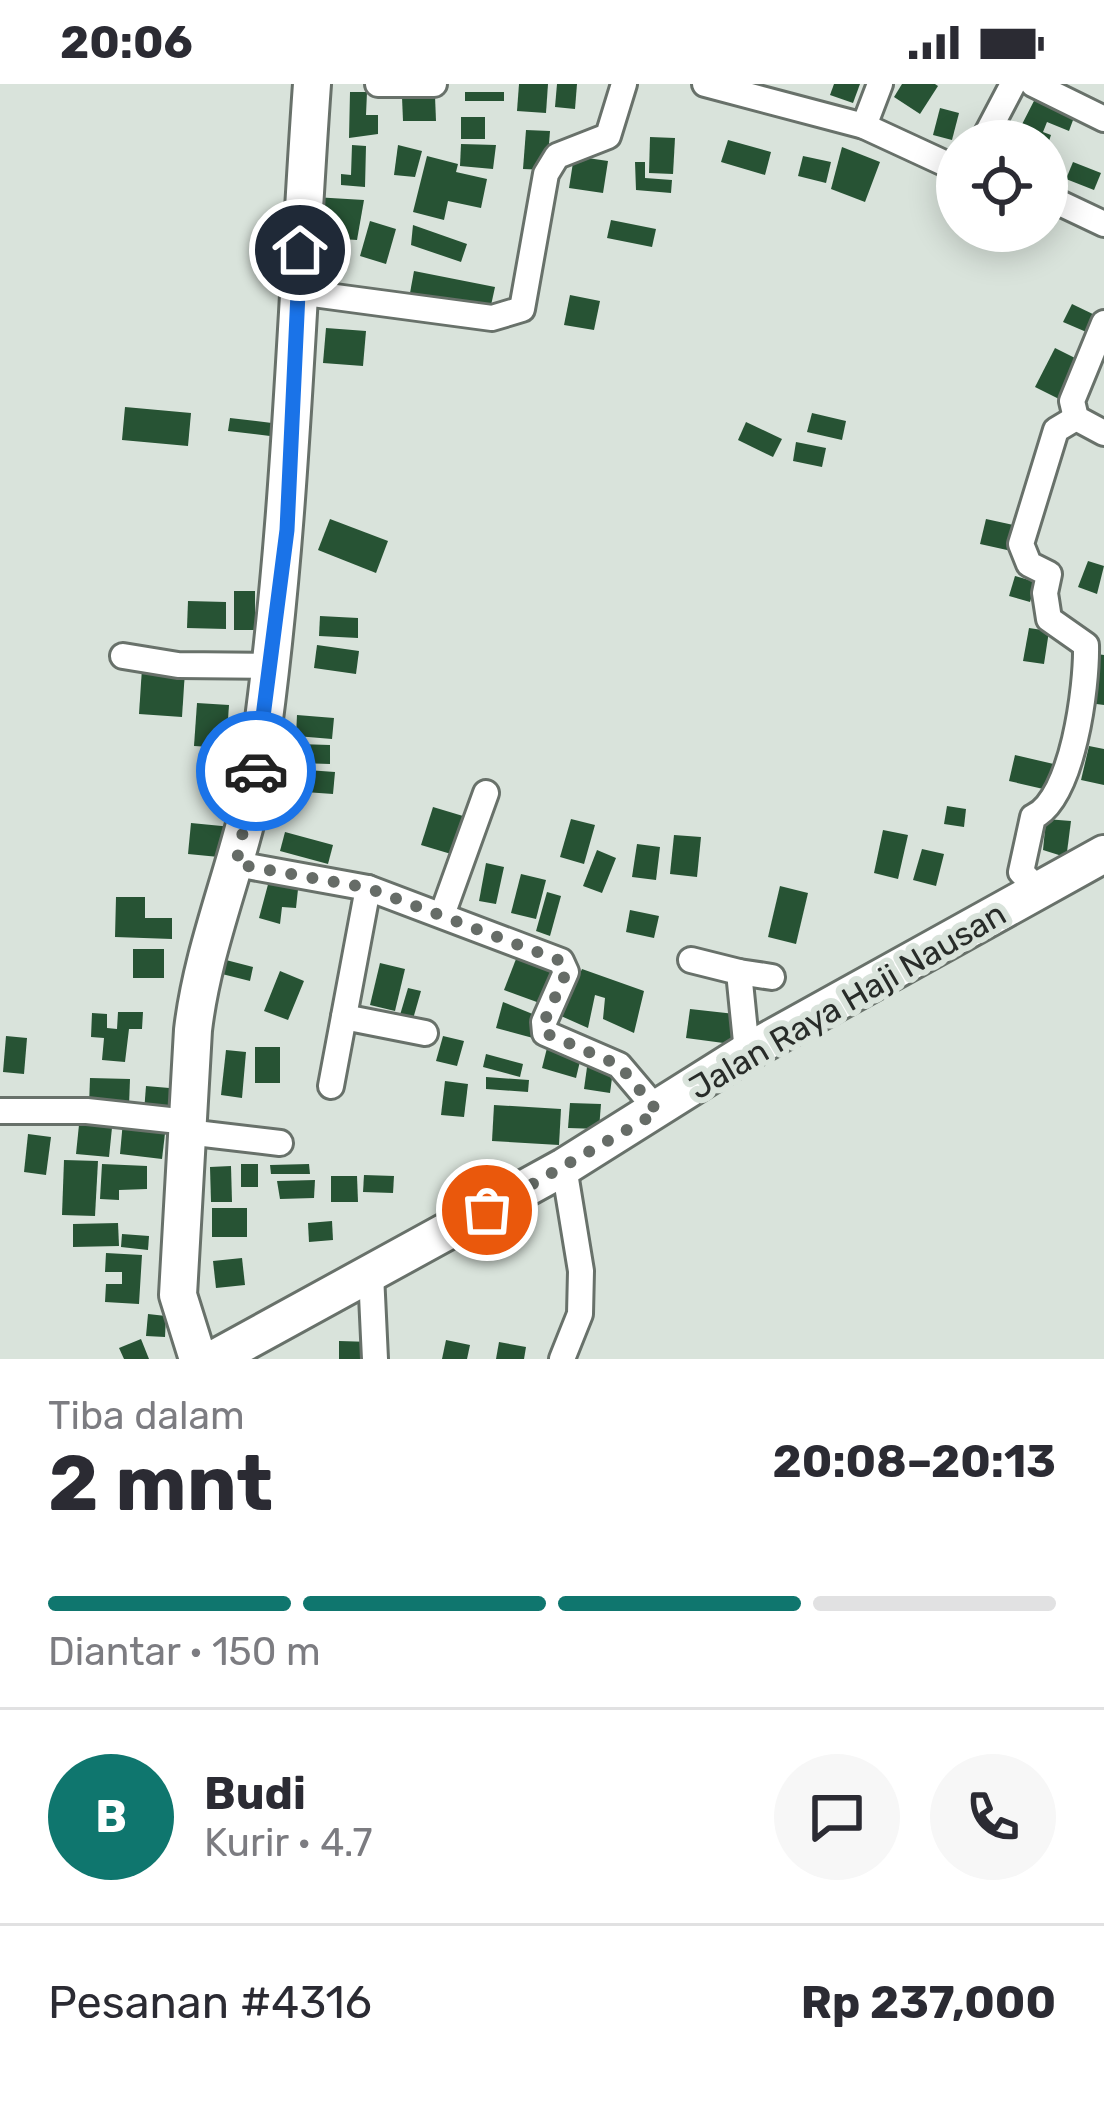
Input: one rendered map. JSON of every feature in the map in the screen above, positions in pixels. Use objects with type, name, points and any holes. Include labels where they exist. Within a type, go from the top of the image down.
[{"type":"street","points":[[198,1359],[178,1295],[197,990],[236,864],[256,776],[270,666],[290,490],[312,84]]},
{"type":"street","points":[[378,84],[434,84]]},
{"type":"street","points":[[298,292],[492,318],[522,309],[546,174],[557,156],[608,136],[624,84]]},
{"type":"street","points":[[704,84],[864,126],[936,160]]},
{"type":"street","points":[[864,126],[880,84]]},
{"type":"street","points":[[994,120],[1013,84]]},
{"type":"street","points":[[1033,84],[1104,119]]},
{"type":"street","points":[[1068,207],[1104,224]]},
{"type":"street","points":[[1104,323],[1072,401],[1076,418],[1104,433]]},
{"type":"street","points":[[1038,889],[1021,872],[1024,840],[1034,817],[1049,810],[1060,789],[1086,672],[1086,645],[1049,619],[1045,593],[1049,574],[1029,564],[1021,544],[1056,430],[1076,418]]},
{"type":"street","points":[[123,656],[178,665],[270,666]]},
{"type":"street","points":[[442,915],[487,793]]},
{"type":"street","name":"Jalan Raya Haji Nausan","points":[[214,1359],[564,1167],[747,1052],[1104,854]]},
{"type":"street","points":[[236,864],[368,888],[561,961],[566,973],[544,1022],[545,1033],[619,1065],[658,1112]]},
{"type":"street","points":[[332,1086],[368,888]]},
{"type":"street","points":[[692,960],[772,977]]},
{"type":"street","points":[[739,972],[747,1052]]},
{"type":"street","points":[[344,1017],[425,1033]]},
{"type":"street","points":[[0,1112],[87,1111],[280,1143]]},
{"type":"street","points":[[562,1359],[580,1313],[564,1167]]},
{"type":"street","points":[[371,1274],[375,1359]]},
{"type":"building","points":[[519,84],[548,84],[546,113],[517,111]]},
{"type":"building","points":[[557,84],[577,84],[575,109],[555,107]]},
{"type":"building","points":[[834,84],[860,84],[853,103],[830,95]]},
{"type":"building","points":[[902,84],[938,86],[920,114],[894,97]]},
{"type":"building","points":[[350,92],[367,92],[366,115],[378,115],[378,134],[349,138]]},
{"type":"building","points":[[465,92],[504,92],[504,101],[465,101]]},
{"type":"building","points":[[435,96],[436,121],[403,121],[402,97]]},
{"type":"building","points":[[1036,97],[1076,112],[1069,131],[1068,120],[1024,120]]},
{"type":"building","points":[[940,108],[959,113],[957,120],[937,120]]},
{"type":"building","points":[[461,117],[485,117],[485,139],[461,139]]},
{"type":"building","points":[[526,130],[550,131],[547,170],[523,169]]},
{"type":"building","points":[[650,137],[675,138],[673,174],[649,173]]},
{"type":"building","points":[[728,140],[771,152],[765,175],[721,162]]},
{"type":"building","points":[[461,144],[496,145],[493,169],[460,166]]},
{"type":"building","points":[[352,145],[366,146],[365,187],[341,185],[341,174],[351,175]]},
{"type":"building","points":[[398,145],[422,151],[415,177],[394,175]]},
{"type":"building","points":[[842,147],[880,162],[865,202],[831,189]]},
{"type":"building","points":[[427,156],[458,164],[456,172],[487,179],[481,208],[448,201],[444,220],[413,212]]},
{"type":"building","points":[[574,156],[608,161],[603,193],[569,188]]},
{"type":"building","points":[[803,156],[831,162],[826,183],[798,176]]},
{"type":"building","points":[[635,162],[645,162],[645,178],[672,180],[671,193],[636,190]]},
{"type":"building","points":[[1073,162],[1101,173],[1094,190],[1068,180]]},
{"type":"building","points":[[314,197],[364,200],[357,240],[312,237]]},
{"type":"building","points":[[611,220],[656,229],[652,247],[607,238]]},
{"type":"building","points":[[370,221],[396,229],[386,264],[360,256]]},
{"type":"building","points":[[413,225],[467,244],[461,262],[411,245]]},
{"type":"building","points":[[414,271],[495,287],[490,310],[410,293]]},
{"type":"building","points":[[570,295],[600,301],[594,330],[564,325]]},
{"type":"building","points":[[1072,304],[1099,317],[1091,334],[1063,322]]},
{"type":"building","points":[[326,328],[366,331],[363,366],[323,363]]},
{"type":"building","points":[[1055,348],[1079,360],[1059,399],[1035,387]]},
{"type":"building","points":[[125,407],[191,413],[188,446],[122,440]]},
{"type":"building","points":[[812,413],[846,421],[842,440],[807,432]]},
{"type":"building","points":[[230,418],[272,423],[270,436],[228,431]]},
{"type":"building","points":[[746,422],[782,439],[773,457],[738,440]]},
{"type":"building","points":[[796,442],[826,448],[822,467],[793,461]]},
{"type":"building","points":[[330,519],[388,541],[376,573],[318,550]]},
{"type":"building","points":[[986,519],[1022,527],[1016,552],[980,544]]},
{"type":"building","points":[[1088,561],[1104,566],[1097,594],[1078,587]]},
{"type":"building","points":[[1015,576],[1036,582],[1030,602],[1009,596]]},
{"type":"building","points":[[234,591],[255,591],[255,630],[234,630]]},
{"type":"building","points":[[188,601],[226,602],[226,629],[187,628]]},
{"type":"building","points":[[320,616],[358,618],[358,638],[319,636]]},
{"type":"building","points":[[1029,628],[1049,631],[1044,664],[1023,661]]},
{"type":"building","points":[[317,645],[359,651],[356,674],[314,668]]},
{"type":"building","points":[[1097,654],[1104,655],[1104,705],[1089,703]]},
{"type":"building","points":[[142,668],[185,671],[182,717],[139,714]]},
{"type":"building","points":[[197,703],[229,705],[226,748],[194,746]]},
{"type":"building","points":[[297,715],[334,718],[332,739],[296,736]]},
{"type":"building","points":[[298,744],[330,745],[330,764],[298,763]]},
{"type":"building","points":[[1089,746],[1104,749],[1104,785],[1081,780]]},
{"type":"building","points":[[1015,755],[1058,765],[1052,791],[1009,781]]},
{"type":"building","points":[[216,765],[242,770],[236,805],[210,800]]},
{"type":"building","points":[[293,769],[335,772],[333,794],[291,791]]},
{"type":"building","points":[[947,806],[966,809],[964,827],[944,824]]},
{"type":"building","points":[[433,807],[463,816],[451,854],[421,845]]},
{"type":"building","points":[[571,819],[595,825],[584,864],[560,857]]},
{"type":"building","points":[[1046,819],[1071,821],[1067,852],[1062,856],[1043,850]]},
{"type":"building","points":[[191,823],[232,827],[229,858],[188,854]]},
{"type":"building","points":[[883,830],[908,835],[898,879],[874,873]]},
{"type":"building","points":[[285,832],[333,845],[328,864],[280,851]]},
{"type":"building","points":[[674,835],[701,837],[697,877],[670,874]]},
{"type":"building","points":[[637,844],[660,847],[656,880],[632,877]]},
{"type":"building","points":[[922,849],[944,854],[936,886],[913,880]]},
{"type":"building","points":[[597,850],[616,858],[602,893],[583,886]]},
{"type":"building","points":[[486,863],[504,867],[496,904],[479,901]]},
{"type":"building","points":[[521,874],[546,880],[536,919],[511,913]]},
{"type":"building","points":[[270,877],[299,880],[296,908],[282,907],[280,924],[259,918]]},
{"type":"building","points":[[780,886],[808,893],[796,944],[768,937]]},
{"type":"building","points":[[547,892],[561,896],[550,936],[536,931]]},
{"type":"building","points":[[116,897],[145,897],[145,918],[172,918],[172,939],[115,937]]},
{"type":"building","points":[[630,910],[659,916],[654,938],[626,932]]},
{"type":"building","points":[[133,949],[164,949],[164,978],[133,978]]},
{"type":"building","points":[[516,959],[557,974],[545,1005],[504,990]]},
{"type":"building","points":[[226,960],[253,967],[250,981],[222,974]]},
{"type":"building","points":[[380,963],[405,969],[395,1011],[370,1005]]},
{"type":"building","points":[[582,969],[644,991],[634,1033],[603,1019],[605,998],[595,995],[588,1028],[561,1016]]},
{"type":"building","points":[[280,971],[304,981],[288,1020],[264,1011]]},
{"type":"building","points":[[408,988],[421,991],[413,1019],[400,1015]]},
{"type":"building","points":[[503,1002],[540,1017],[533,1038],[496,1028]]},
{"type":"building","points":[[690,1009],[735,1014],[731,1044],[686,1038]]},
{"type":"building","points":[[118,1012],[143,1012],[142,1029],[129,1029],[125,1062],[102,1060],[104,1038],[91,1037],[92,1013],[107,1014],[107,1028],[117,1029]]},
{"type":"building","points":[[6,1036],[27,1038],[24,1074],[3,1072]]},
{"type":"building","points":[[443,1036],[464,1041],[457,1066],[436,1061]]},
{"type":"building","points":[[255,1047],[280,1047],[280,1083],[255,1083]]},
{"type":"building","points":[[547,1048],[581,1057],[576,1078],[542,1068]]},
{"type":"building","points":[[226,1050],[246,1052],[242,1098],[221,1095]]},
{"type":"building","points":[[486,1054],[523,1064],[520,1077],[483,1067]]},
{"type":"building","points":[[588,1060],[614,1063],[610,1093],[584,1089]]},
{"type":"building","points":[[486,1077],[529,1080],[528,1092],[486,1089]]},
{"type":"building","points":[[90,1078],[130,1079],[129,1106],[89,1105]]},
{"type":"building","points":[[445,1081],[468,1084],[464,1117],[441,1115]]},
{"type":"building","points":[[146,1086],[181,1089],[179,1115],[144,1112]]},
{"type":"building","points":[[570,1103],[601,1104],[599,1129],[568,1128]]},
{"type":"building","points":[[494,1105],[561,1109],[559,1145],[492,1141]]},
{"type":"building","points":[[80,1115],[113,1118],[109,1157],[76,1154]]},
{"type":"building","points":[[123,1121],[166,1125],[162,1159],[120,1154]]},
{"type":"building","points":[[28,1134],[51,1137],[46,1175],[24,1172]]},
{"type":"building","points":[[64,1160],[98,1161],[95,1216],[62,1215]]},
{"type":"building","points":[[102,1164],[147,1166],[147,1189],[119,1190],[119,1200],[100,1199]]},
{"type":"building","points":[[241,1164],[258,1164],[258,1187],[241,1187]]},
{"type":"building","points":[[309,1164],[310,1174],[271,1174],[270,1165]]},
{"type":"building","points":[[231,1166],[232,1202],[211,1202],[210,1167]]},
{"type":"building","points":[[364,1175],[394,1176],[393,1193],[363,1192]]},
{"type":"building","points":[[331,1176],[357,1176],[358,1202],[331,1202]]},
{"type":"building","points":[[315,1180],[314,1198],[280,1199],[277,1181]]},
{"type":"building","points":[[212,1208],[247,1208],[247,1237],[212,1237]]},
{"type":"building","points":[[332,1221],[333,1240],[309,1242],[308,1223]]},
{"type":"building","points":[[118,1223],[119,1246],[73,1247],[73,1224]]},
{"type":"building","points":[[122,1234],[149,1236],[148,1250],[121,1247]]},
{"type":"building","points":[[106,1253],[142,1255],[139,1304],[105,1302],[106,1284],[122,1284],[122,1272],[105,1272]]},
{"type":"building","points":[[242,1258],[245,1285],[216,1288],[213,1261]]},
{"type":"building","points":[[148,1314],[166,1316],[165,1337],[146,1336]]},
{"type":"building","points":[[141,1339],[149,1359],[124,1359],[119,1348]]},
{"type":"building","points":[[446,1340],[470,1345],[467,1359],[442,1359]]},
{"type":"building","points":[[339,1341],[372,1342],[371,1359],[339,1359]]},
{"type":"building","points":[[499,1342],[526,1347],[524,1359],[496,1359]]},
{"type":"way so far","points":[[256,771],[236,864],[368,888],[561,961],[566,973],[542,1026],[545,1033],[619,1065],[658,1112],[487,1210]]},
{"type":"route","points":[[256,771],[287,530],[300,250]]}]
